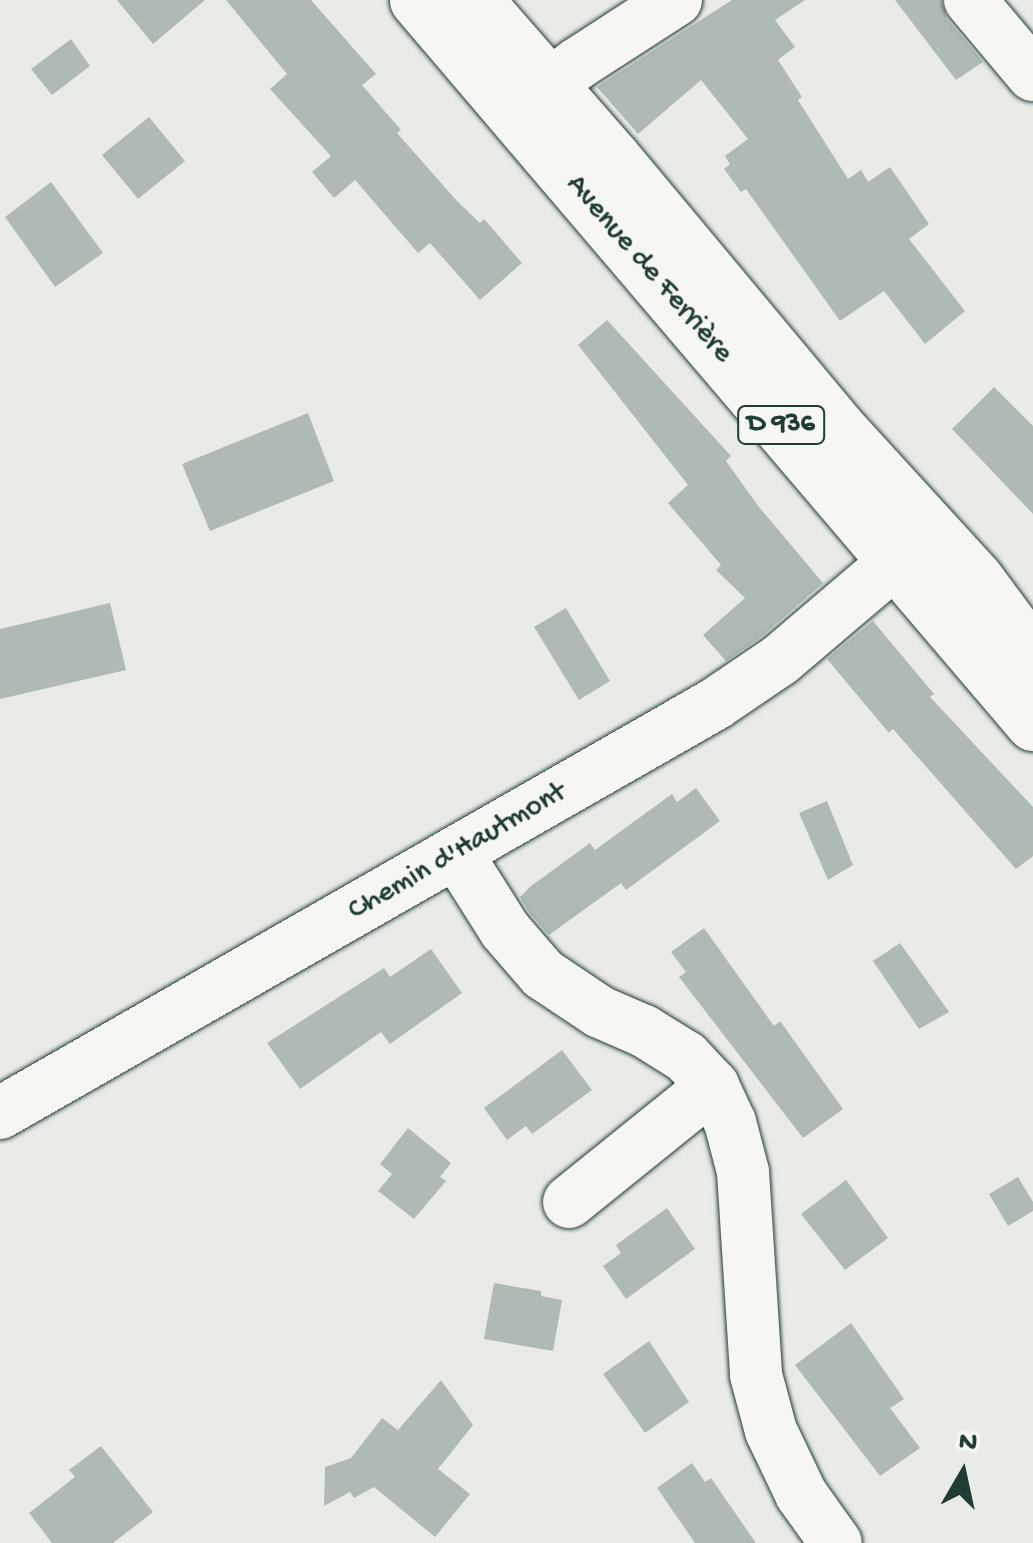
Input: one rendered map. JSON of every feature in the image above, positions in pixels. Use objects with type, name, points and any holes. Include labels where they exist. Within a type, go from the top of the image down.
[{"type":"main road","name":"Avenue de Ferrière","points":[[417,0],[546,88],[895,562],[1033,723]]},
{"type":"main road","name":"Avenue de Ferrière","points":[[474,0],[546,88],[956,557],[1033,656]]},
{"type":"street","points":[[546,88],[676,0]]},
{"type":"street","points":[[970,0],[1033,75]]},
{"type":"street","points":[[895,562],[904,544],[906,520],[898,492]]},
{"type":"street","points":[[895,562],[929,552],[956,557]]},
{"type":"street","name":"Chemin d'Hautmont","points":[[0,1113],[716,704],[780,660],[895,562]]},
{"type":"street","points":[[457,854],[505,930],[542,974],[600,1012],[644,1031],[686,1058],[713,1086],[730,1122],[743,1172],[756,1375],[771,1431],[801,1494],[836,1543]]},
{"type":"street","points":[[569,1202],[713,1086]]},
{"type":"building","points":[[117,0],[205,0],[153,44]]},
{"type":"building","points":[[226,0],[311,0],[376,74],[362,85],[401,130],[397,133],[457,201],[480,223],[484,219],[522,263],[480,300],[430,243],[418,253],[355,180],[334,198],[312,172],[331,156],[270,89],[287,74]]},
{"type":"building","points":[[732,0],[805,0],[775,20],[795,47],[778,60],[802,97],[798,100],[848,179],[861,170],[868,182],[890,167],[929,224],[909,239],[965,311],[925,344],[884,291],[840,321],[746,189],[741,192],[724,169],[730,164],[725,156],[748,139],[701,80],[638,134],[597,87]]},
{"type":"building","points":[[895,0],[941,0],[947,19],[983,62],[956,80]]},
{"type":"building","points":[[71,39],[90,66],[52,95],[31,69]]},
{"type":"building","points":[[149,117],[185,161],[138,199],[102,155]]},
{"type":"building","points":[[51,182],[103,253],[55,287],[5,217]]},
{"type":"building","points":[[607,320],[731,456],[726,461],[759,507],[823,583],[762,636],[726,661],[703,635],[745,598],[716,570],[721,565],[668,503],[688,485],[578,345]]},
{"type":"building","points":[[994,387],[1033,426],[1033,514],[952,429]]},
{"type":"building","points":[[308,413],[334,481],[210,531],[182,464]]},
{"type":"building","points":[[110,603],[126,670],[0,699],[0,629]]},
{"type":"building","points":[[566,608],[610,681],[579,700],[534,627]]},
{"type":"building","points":[[873,621],[934,694],[930,697],[1033,807],[1033,856],[1016,869],[893,729],[889,733],[827,659]]},
{"type":"building","points":[[696,788],[720,821],[626,890],[621,883],[549,935],[529,912],[520,897],[531,886],[590,843],[595,850],[672,794],[677,802]]},
{"type":"building","points":[[827,801],[853,865],[828,880],[799,813]]},
{"type":"building","points":[[704,928],[774,1026],[780,1021],[843,1109],[803,1138],[679,977],[686,972],[671,952]]},
{"type":"building","points":[[900,943],[949,1012],[919,1029],[873,961]]},
{"type":"building","points":[[431,949],[462,993],[390,1044],[381,1032],[300,1089],[267,1043],[384,968],[390,977]]},
{"type":"building","points":[[562,1050],[592,1090],[532,1134],[526,1126],[507,1140],[484,1108]]},
{"type":"building","points":[[408,1128],[451,1163],[440,1177],[446,1181],[414,1219],[378,1191],[392,1174],[380,1164]]},
{"type":"building","points":[[1018,1177],[1033,1202],[1033,1211],[1008,1226],[989,1194]]},
{"type":"building","points":[[846,1180],[888,1238],[845,1270],[801,1214]]},
{"type":"building","points":[[667,1208],[695,1249],[626,1299],[603,1266],[621,1253],[616,1245]]},
{"type":"building","points":[[494,1283],[541,1291],[541,1296],[562,1300],[553,1351],[484,1339]]},
{"type":"building","points":[[851,1323],[904,1399],[890,1408],[920,1448],[880,1476],[795,1365]]},
{"type":"building","points":[[649,1341],[689,1402],[645,1433],[603,1374]]},
{"type":"building","points":[[441,1380],[473,1425],[438,1469],[470,1494],[435,1537],[374,1487],[354,1498],[350,1492],[324,1506],[325,1467],[351,1458],[382,1418],[398,1430]]},
{"type":"building","points":[[101,1446],[153,1512],[113,1543],[52,1543],[29,1513],[75,1477],[69,1470]]},
{"type":"building","points":[[692,1463],[705,1482],[711,1478],[756,1543],[695,1543],[657,1488]]}]
